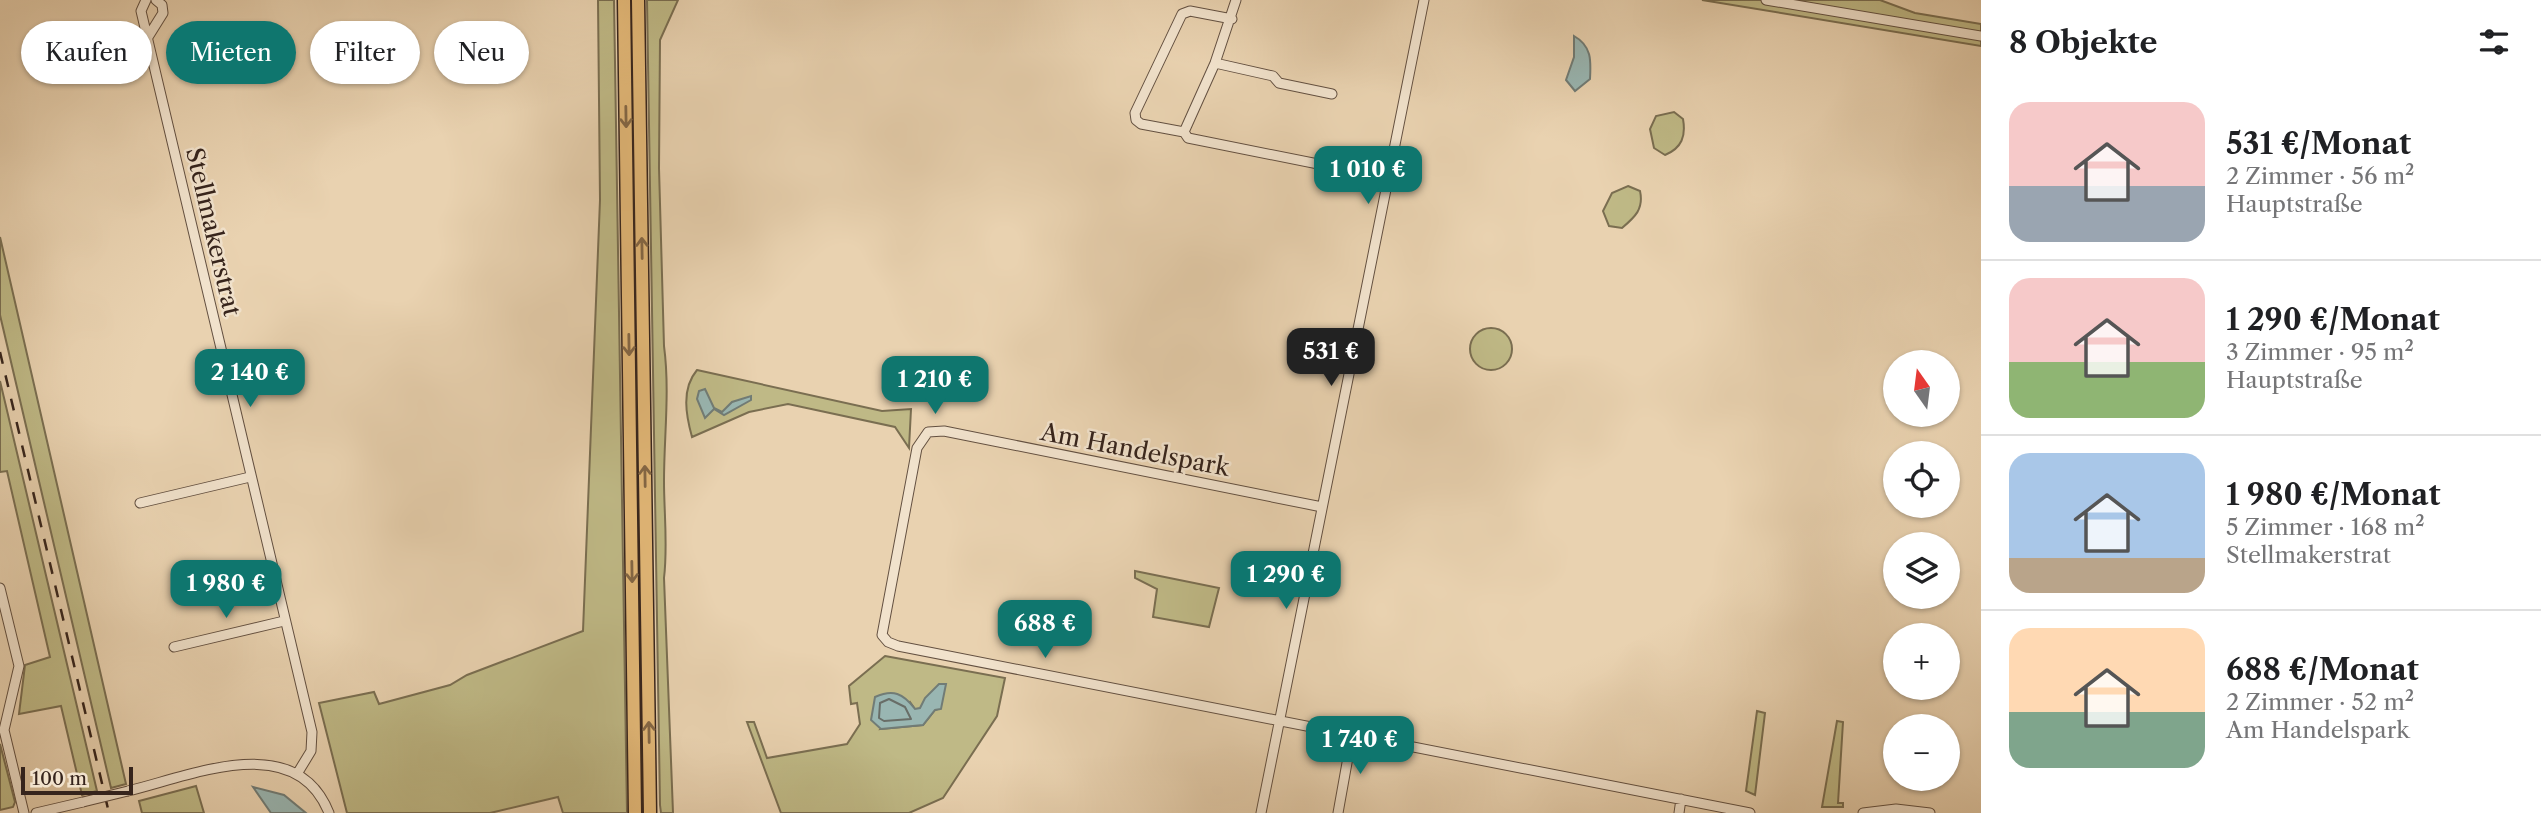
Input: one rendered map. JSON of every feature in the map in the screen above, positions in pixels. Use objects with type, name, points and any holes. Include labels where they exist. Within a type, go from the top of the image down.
[{"type":"highway","points":[[624,0],[635,813]]},
{"type":"highway","points":[[638,0],[651,809]]},
{"type":"street","name":"Stellmakerstrat","points":[[144,21],[141,8],[146,0]]},
{"type":"street","points":[[152,31],[163,13],[162,5],[156,0]]},
{"type":"street","points":[[1184,132],[1215,63],[1232,19],[1236,0]]},
{"type":"street","points":[[1261,813],[1424,0]]},
{"type":"street","points":[[1766,0],[1981,36]]},
{"type":"street","points":[[1232,19],[1190,11],[1182,14],[1135,113],[1136,120],[1141,124],[1184,132],[1188,138],[1388,178]]},
{"type":"street","name":"Stellmakerstrat","points":[[152,54],[312,732],[311,751],[297,774]]},
{"type":"street","points":[[1215,63],[1273,76],[1279,83],[1332,94]]},
{"type":"street","name":"Am Handelspark","points":[[1279,720],[888,642],[881,630],[917,447],[928,432],[944,431],[1322,507]]},
{"type":"street","points":[[140,503],[250,477]]},
{"type":"street","points":[[0,588],[19,670],[4,730],[24,813]]},
{"type":"street","points":[[174,647],[284,621]]},
{"type":"street","points":[[1279,720],[1751,813]]},
{"type":"street","points":[[1338,813],[1352,734]]},
{"type":"street","points":[[36,813],[252,763],[272,764],[297,774],[315,790],[329,813]]},
{"type":"street","points":[[1679,813],[1681,799]]},
{"type":"street","points":[[1863,813],[1910,809],[1930,813]]},
{"type":"shaded area","points":[[598,0],[614,0],[627,813],[563,813],[558,797],[490,813],[347,813],[319,703],[374,692],[379,704],[450,685],[467,675],[583,631],[600,200]]},
{"type":"shaded area","points":[[647,0],[678,0],[660,40],[659,168],[667,380],[664,578],[673,813],[661,813],[660,805]]},
{"type":"shaded area","points":[[1702,0],[1880,0],[1915,13],[1981,24],[1981,46]]},
{"type":"shaded area","points":[[1674,112],[1683,119],[1683,136],[1679,145],[1665,155],[1654,148],[1650,129],[1656,116]]},
{"type":"shaded area","points":[[1628,186],[1640,191],[1639,208],[1622,228],[1609,226],[1603,211],[1612,193]]},
{"type":"shaded area","points":[[0,237],[126,784],[111,788],[0,315]]},
{"type":"shaded area","points":[[1491,328],[1506,334],[1512,349],[1506,364],[1491,370],[1476,364],[1470,349],[1476,334]]},
{"type":"shaded area","points":[[697,370],[882,411],[911,409],[909,448],[895,427],[788,404],[749,412],[692,437],[687,394]]},
{"type":"shaded area","points":[[0,381],[97,791],[82,795],[61,706],[19,714],[25,665],[50,657],[7,471],[0,472]]},
{"type":"shaded area","points":[[1135,571],[1219,588],[1209,627],[1153,617],[1157,589],[1135,578]]},
{"type":"shaded area","points":[[885,656],[1005,678],[997,716],[943,798],[909,813],[781,813],[747,722],[754,722],[767,758],[847,744],[860,724],[857,703],[851,704],[849,686]],"holes":[[[910,702],[915,709],[941,708],[935,710],[923,725],[881,729]]]},
{"type":"shaded area","points":[[1757,711],[1765,713],[1755,795],[1746,791]]},
{"type":"shaded area","points":[[1837,721],[1843,722],[1838,803],[1843,803],[1843,807],[1822,807]]},
{"type":"shaded area","points":[[0,744],[15,802],[13,807],[0,810]]},
{"type":"shaded area","points":[[196,786],[204,813],[142,813],[139,801]]},
{"type":"water","points":[[1574,36],[1587,49],[1590,66],[1590,79],[1575,91],[1566,80],[1574,57]]},
{"type":"water","points":[[705,389],[714,408],[722,412],[732,402],[751,396],[751,400],[724,415],[714,409],[705,418],[697,399],[699,391]]},
{"type":"water","points":[[939,684],[946,684],[941,709],[935,710],[923,725],[881,729],[871,720],[875,697],[887,693],[897,694],[915,709],[920,708],[925,698]]},
{"type":"water","points":[[253,787],[284,795],[306,813],[271,813]]},
{"type":"railway","points":[[0,352],[109,813]]}]
